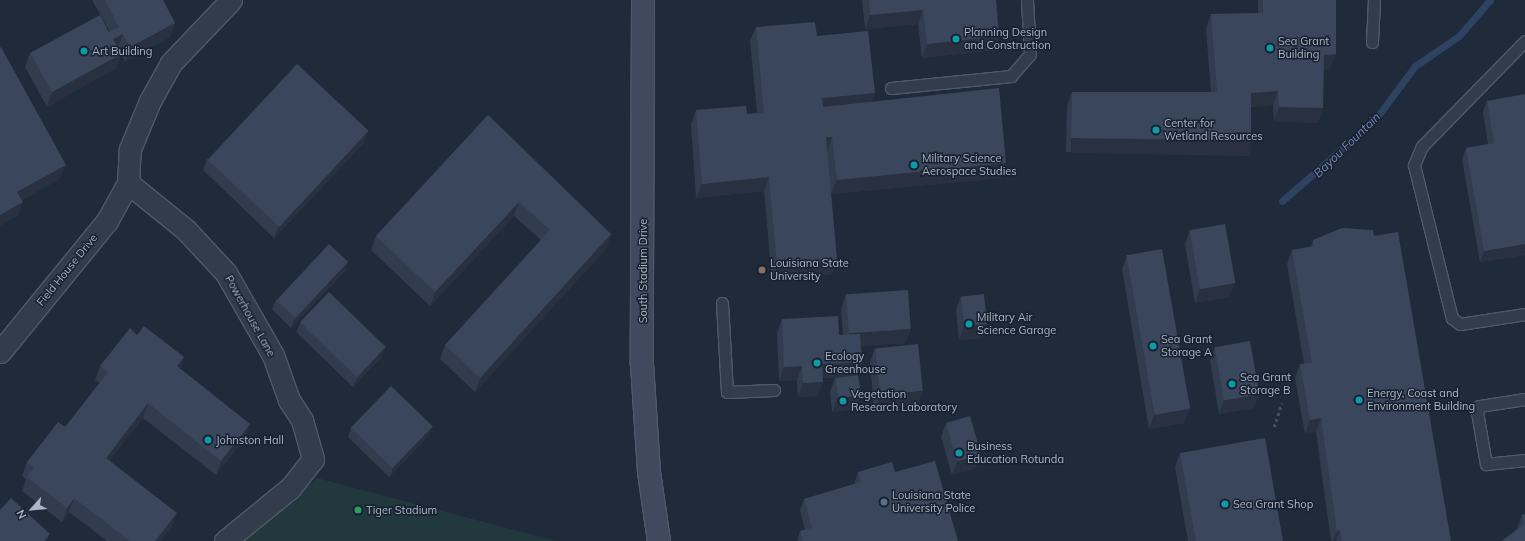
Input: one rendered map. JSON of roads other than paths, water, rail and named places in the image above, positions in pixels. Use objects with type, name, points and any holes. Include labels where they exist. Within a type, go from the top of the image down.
[{"type":"street","points":[[128,183],[130,149],[150,101],[171,63],[231,0]]},
{"type":"street","name":"South Stadium Drive","points":[[643,0],[642,364],[649,472],[660,541]]},
{"type":"street","name":"Field House Drive","points":[[0,352],[107,221],[128,183]]},
{"type":"street","name":"Powerhouse Lane","points":[[128,183],[186,230],[226,273],[273,355],[289,400],[302,420],[311,450],[313,459],[306,472],[225,541]]},
{"type":"lane","points":[[891,88],[1011,76],[1030,54],[1027,0]]},
{"type":"lane","points":[[1372,42],[1374,0]]},
{"type":"lane","points":[[1525,41],[1422,146],[1414,165],[1452,318],[1460,324],[1525,314]]},
{"type":"lane","points":[[722,303],[727,392],[774,390]]},
{"type":"lane","points":[[1525,399],[1479,406],[1477,412],[1486,464],[1525,460]]},
{"type":"waterway","name":"Bayou Fountain","points":[[1282,201],[1374,121],[1415,66],[1459,36],[1490,0]]},
{"type":"place","name":"Planning Design and Construction","points":[[956,39]]},
{"type":"place","name":"Sea Grant Building","points":[[1270,48]]},
{"type":"place","name":"Art Building","points":[[84,51]]},
{"type":"place","name":"Center for Wetland Resources","points":[[1156,130]]},
{"type":"place","name":"Military Science Aerospace Studies","points":[[914,165]]},
{"type":"place","name":"Louisiana State University","points":[[762,270]]},
{"type":"place","name":"Military Air Science Garage","points":[[969,324]]},
{"type":"place","name":"Sea Grant Storage A","points":[[1153,346]]},
{"type":"place","name":"Ecology Greenhouse","points":[[817,363]]},
{"type":"place","name":"Sea Grant Storage B","points":[[1232,384]]},
{"type":"place","name":"Energy, Coast and Environment Building","points":[[1359,400]]},
{"type":"place","name":"Vegetation Research Laboratory","points":[[843,401]]},
{"type":"place","name":"Johnston Hall","points":[[208,440]]},
{"type":"place","name":"Business Education Rotunda","points":[[959,453]]},
{"type":"place","name":"Louisiana State University Police","points":[[884,502]]},
{"type":"place","name":"Sea Grant Shop","points":[[1225,504]]},
{"type":"place","name":"Tiger Stadium","points":[[358,510]]}]
